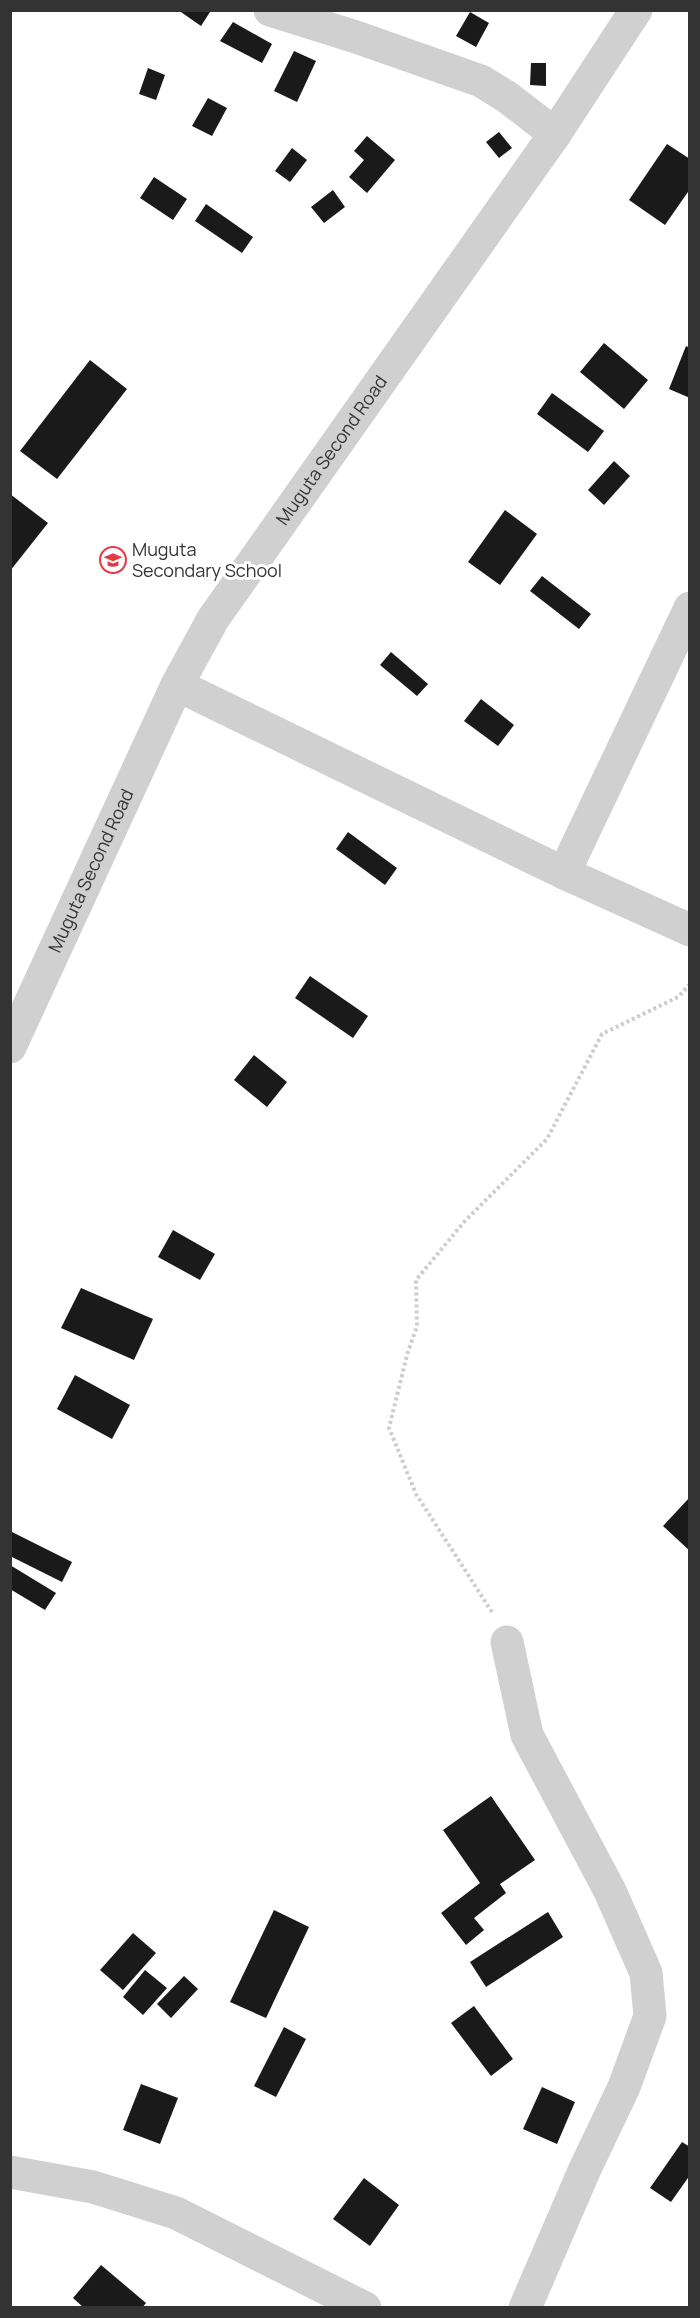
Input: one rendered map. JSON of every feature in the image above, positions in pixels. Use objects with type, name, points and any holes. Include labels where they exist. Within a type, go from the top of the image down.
[{"type":"street","points":[[270,10],[356,37],[481,81],[507,97],[555,134]]},
{"type":"street","name":"Muguta Second Road","points":[[10,1047],[177,685],[213,619],[555,134],[636,10]]},
{"type":"street","points":[[564,873],[690,608]]},
{"type":"street","points":[[177,685],[564,873],[690,930]]},
{"type":"street","points":[[507,1642],[527,1735],[610,1891],[646,1972],[650,2016],[624,2087],[525,2307]]},
{"type":"street","points":[[10,2172],[93,2187],[177,2213],[365,2307]]},
{"type":"path","points":[[507,1642],[492,1613],[416,1494],[389,1428],[407,1355],[417,1326],[416,1280],[464,1221],[547,1139],[602,1034],[678,997],[690,984]]},
{"type":"building","points":[[178,10],[208,10],[210,12],[201,26]]},
{"type":"building","points":[[470,12],[489,23],[476,47],[456,36]]},
{"type":"building","points":[[233,22],[272,44],[262,63],[220,41]]},
{"type":"building","points":[[294,51],[316,61],[297,102],[274,91]]},
{"type":"building","points":[[531,63],[546,63],[546,86],[530,85]]},
{"type":"building","points":[[148,68],[165,75],[156,100],[139,94]]},
{"type":"building","points":[[208,98],[227,108],[212,136],[192,126]]},
{"type":"building","points":[[499,132],[512,148],[499,158],[486,142]]},
{"type":"building","points":[[367,136],[395,160],[367,193],[349,177],[364,160],[354,151]]},
{"type":"building","points":[[667,144],[690,159],[690,189],[665,225],[629,200]]},
{"type":"building","points":[[292,148],[307,160],[290,182],[275,171]]},
{"type":"building","points":[[154,177],[187,199],[173,220],[140,198]]},
{"type":"building","points":[[333,190],[345,207],[324,223],[311,207]]},
{"type":"building","points":[[206,204],[253,237],[242,253],[195,221]]},
{"type":"building","points":[[604,343],[648,380],[624,409],[580,372]]},
{"type":"building","points":[[686,346],[690,348],[690,398],[669,389]]},
{"type":"building","points":[[90,360],[127,389],[57,479],[20,451]]},
{"type":"building","points":[[552,393],[604,431],[588,452],[537,414]]},
{"type":"building","points":[[614,461],[630,476],[604,505],[588,490]]},
{"type":"building","points":[[10,494],[48,523],[10,571]]},
{"type":"building","points":[[505,510],[537,534],[500,585],[468,562]]},
{"type":"building","points":[[542,576],[591,614],[579,629],[530,591]]},
{"type":"building","points":[[391,652],[428,684],[417,696],[380,665]]},
{"type":"building","points":[[481,699],[514,725],[498,746],[464,721]]},
{"type":"building","points":[[348,832],[397,868],[385,885],[336,849]]},
{"type":"building","points":[[310,976],[368,1016],[353,1038],[295,998]]},
{"type":"building","points":[[254,1055],[287,1082],[267,1107],[234,1080]]},
{"type":"building","points":[[173,1230],[215,1254],[200,1280],[158,1257]]},
{"type":"building","points":[[81,1288],[153,1319],[134,1360],[61,1328]]},
{"type":"building","points":[[75,1375],[130,1405],[112,1439],[57,1409]]},
{"type":"building","points":[[690,1497],[690,1551],[663,1526]]},
{"type":"building","points":[[10,1531],[72,1562],[62,1582],[10,1556]]},
{"type":"building","points":[[10,1565],[56,1593],[45,1610],[10,1589]]},
{"type":"building","points":[[491,1796],[535,1860],[500,1884],[506,1893],[474,1918],[484,1930],[466,1945],[441,1913],[480,1883],[443,1830]]},
{"type":"building","points":[[274,1910],[309,1927],[266,2018],[230,2002]]},
{"type":"building","points":[[548,1912],[563,1937],[486,1987],[470,1962]]},
{"type":"building","points":[[133,1933],[156,1953],[123,1990],[100,1970]]},
{"type":"building","points":[[145,1970],[167,1988],[143,2015],[123,1997]]},
{"type":"building","points":[[184,1976],[198,1989],[171,2018],[157,2004]]},
{"type":"building","points":[[474,2006],[513,2059],[491,2076],[451,2023]]},
{"type":"building","points":[[284,2027],[306,2039],[276,2097],[254,2086]]},
{"type":"building","points":[[141,2084],[178,2098],[160,2144],[123,2130]]},
{"type":"building","points":[[542,2087],[575,2102],[557,2144],[523,2129]]},
{"type":"building","points":[[682,2142],[690,2147],[690,2175],[671,2202],[650,2188]]},
{"type":"building","points":[[364,2178],[399,2205],[370,2246],[333,2219]]},
{"type":"building","points":[[101,2265],[146,2303],[142,2308],[84,2308],[73,2298]]},
{"type":"place","name":"Muguta Secondary School","points":[[113,560]]}]
